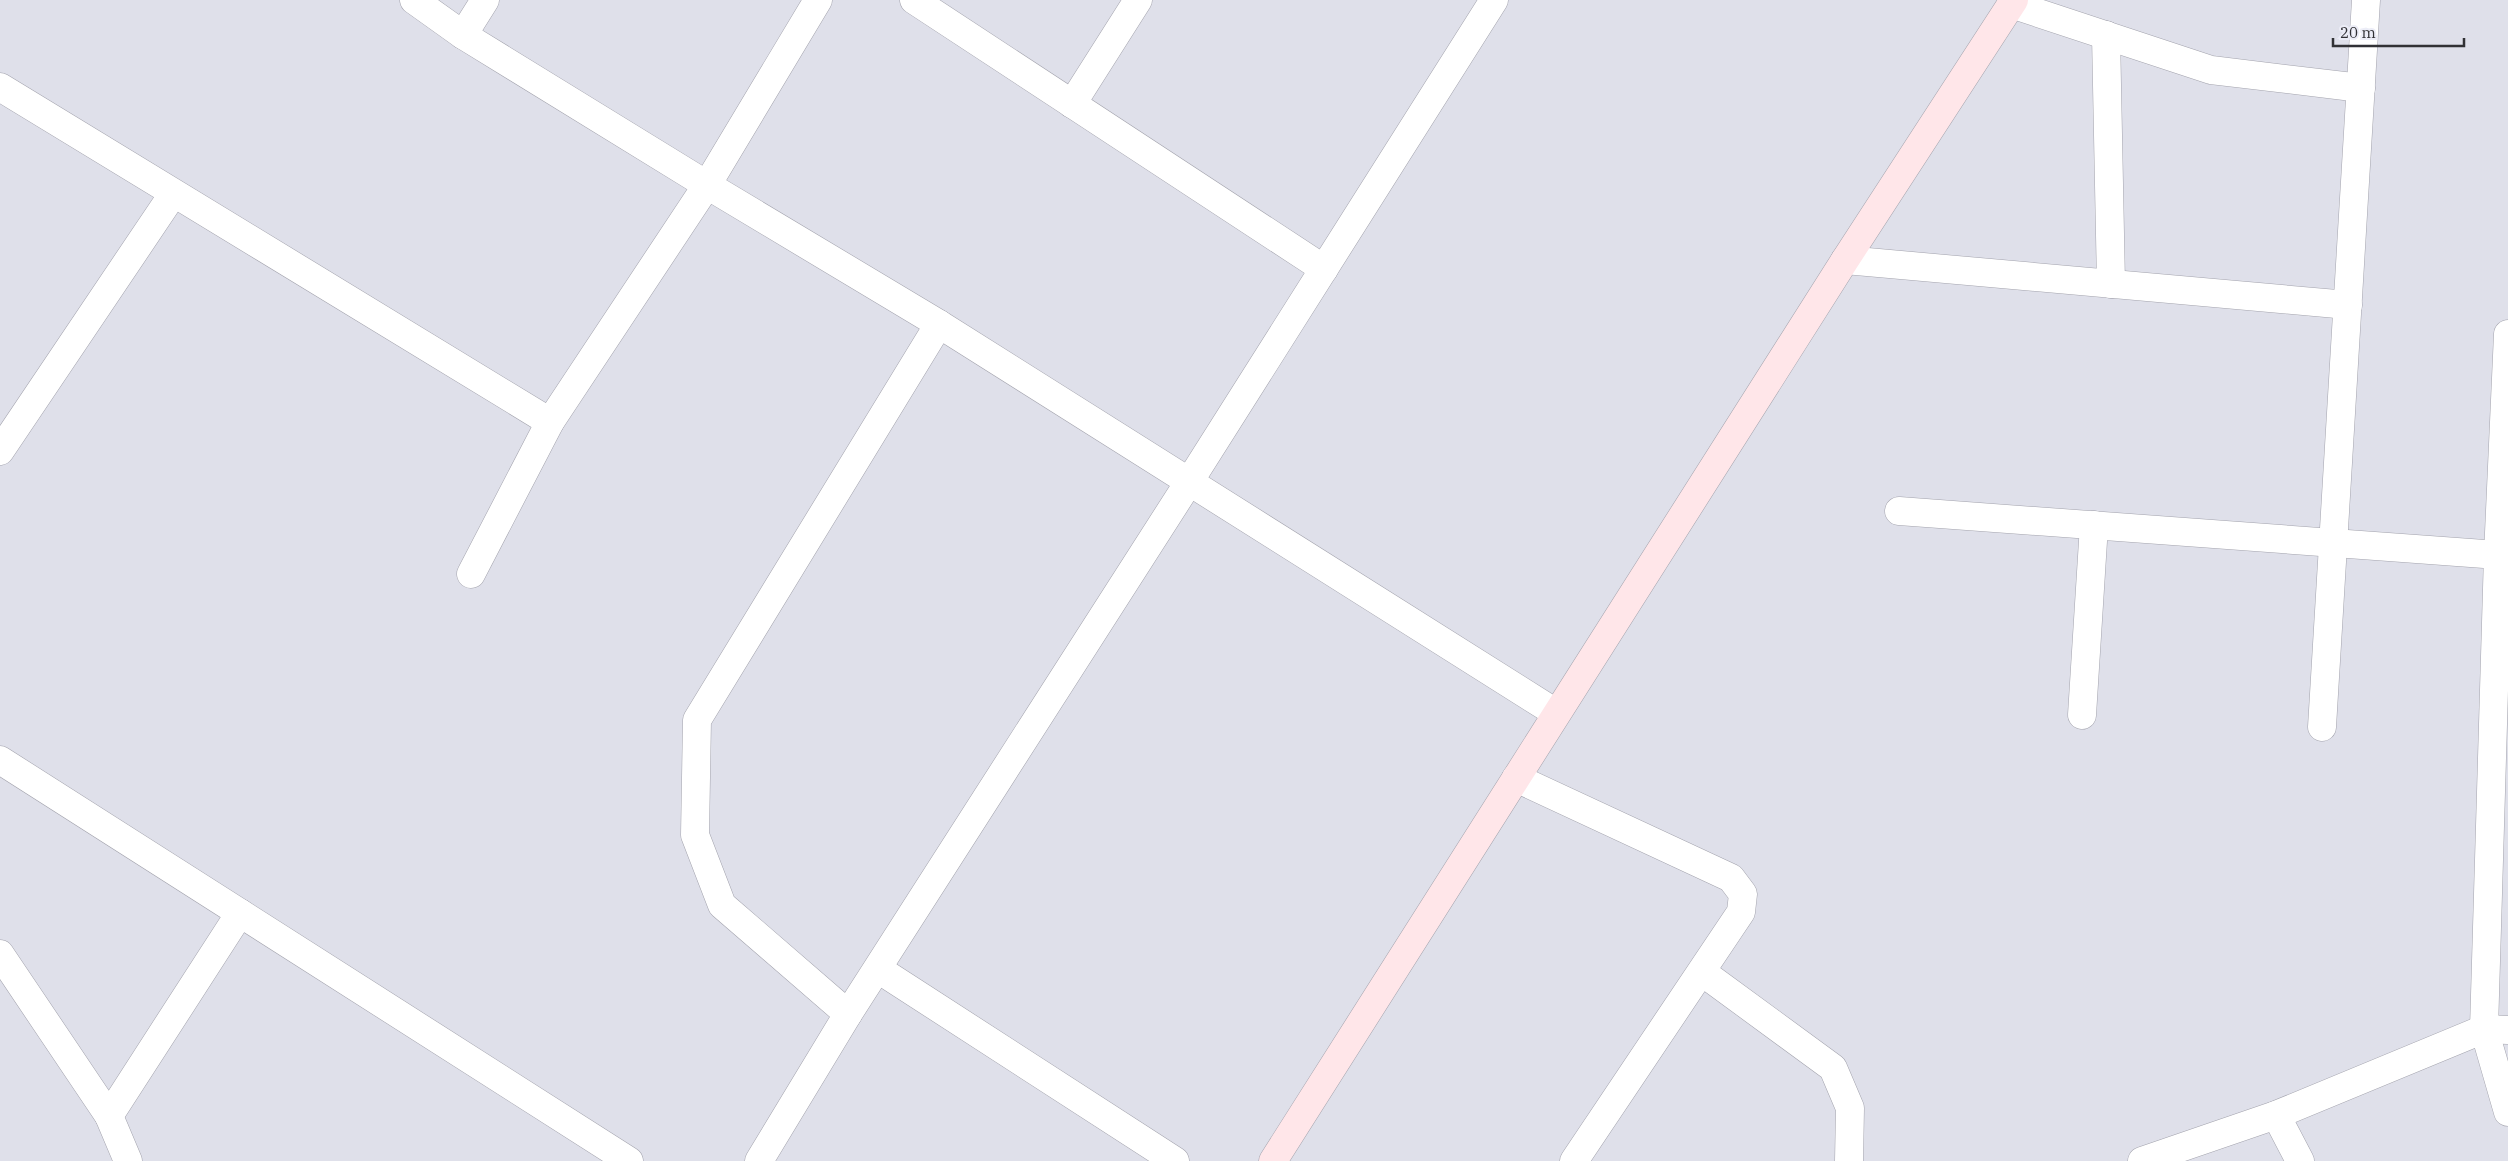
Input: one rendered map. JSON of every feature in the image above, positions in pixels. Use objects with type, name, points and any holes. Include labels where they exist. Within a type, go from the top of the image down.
[{"type":"street","points":[[414,0],[463,35],[706,185],[939,324],[1556,713]]},
{"type":"street","points":[[463,35],[485,0]]},
{"type":"street","points":[[471,574],[550,422],[706,185],[818,0]]},
{"type":"street","points":[[914,0],[1324,269]]},
{"type":"street","points":[[1072,104],[1138,0]]},
{"type":"street","points":[[759,1161],[848,1014],[1189,482],[1494,0]]},
{"type":"street","points":[[2322,727],[2366,0]]},
{"type":"street","points":[[1272,1161],[1845,260],[2012,2],[2106,36],[2211,70],[2361,88]]},
{"type":"street","points":[[2106,36],[2111,284]]},
{"type":"street","points":[[0,87],[550,422]]},
{"type":"street","points":[[0,451],[173,194]]},
{"type":"street","points":[[1845,260],[2348,305]]},
{"type":"street","points":[[848,1014],[722,906],[695,835],[697,720],[939,324]]},
{"type":"street","points":[[2508,334],[2498,555],[2502,625],[2496,1029],[2508,1112]]},
{"type":"street","points":[[1899,511],[2498,555]]},
{"type":"street","points":[[2082,715],[2094,525]]},
{"type":"street","points":[[0,760],[629,1161]]},
{"type":"street","points":[[1516,778],[1731,878],[1743,894],[1741,912],[1574,1161]]},
{"type":"street","points":[[109,1116],[240,913]]},
{"type":"street","points":[[0,954],[109,1116],[128,1161]]},
{"type":"street","points":[[878,969],[1175,1161]]},
{"type":"street","points":[[1702,972],[1833,1068],[1850,1108],[1849,1161]]},
{"type":"street","points":[[2142,1161],[2276,1115],[2496,1029]]},
{"type":"street","points":[[2276,1115],[2300,1161]]}]
